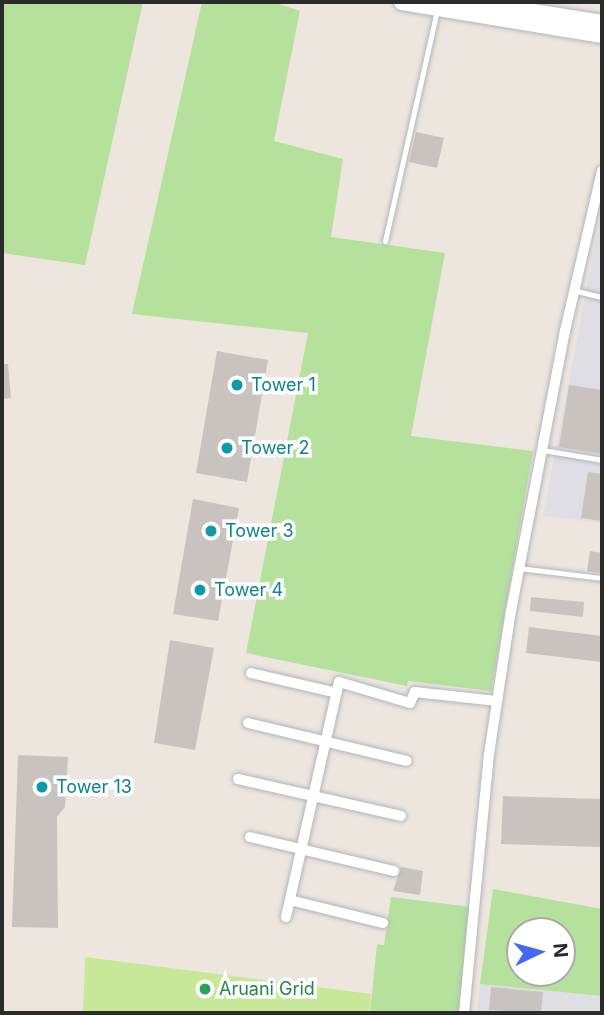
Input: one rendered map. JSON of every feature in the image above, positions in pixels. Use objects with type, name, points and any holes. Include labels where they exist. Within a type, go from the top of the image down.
[{"type":"main road","points":[[402,2],[602,35]]},
{"type":"main road","points":[[470,2],[602,23]]},
{"type":"street","points":[[464,1013],[498,701],[519,568],[573,290],[602,170]]},
{"type":"street","points":[[251,673],[337,693]]},
{"type":"street","points":[[286,917],[339,682],[410,703],[415,692],[498,701]]},
{"type":"street","points":[[248,723],[407,761]]},
{"type":"street","points":[[238,779],[401,816]]},
{"type":"street","points":[[250,837],[394,871]]},
{"type":"street","points":[[290,901],[383,923]]},
{"type":"lane","points":[[385,241],[438,8]]},
{"type":"lane","points":[[573,290],[602,298]]},
{"type":"lane","points":[[542,450],[602,460]]},
{"type":"lane","points":[[519,568],[602,578]]},
{"type":"shaded area","points":[[602,208],[602,523],[543,516]]},
{"type":"shaded area","points":[[480,984],[602,996],[602,1013],[477,1013]]},
{"type":"green space","points":[[2,2],[143,2],[85,265],[2,253]]},
{"type":"green space","points":[[202,2],[273,2],[300,11],[274,141],[343,159],[331,237],[445,253],[411,436],[533,451],[491,691],[408,681],[407,686],[246,653],[308,333],[132,314]]},
{"type":"green space","points":[[493,889],[602,909],[602,996],[510,987],[576,987],[576,917],[506,917],[506,987],[480,984]]},
{"type":"green space","points":[[391,897],[471,907],[460,1013],[370,1013],[377,944],[384,945]]},
{"type":"green space","name":"Aruani Grid","points":[[85,957],[371,994],[370,1013],[83,1013]]},
{"type":"building","points":[[416,132],[444,138],[437,168],[409,162]]},
{"type":"building","points":[[217,351],[268,360],[247,482],[196,473]]},
{"type":"building","points":[[2,364],[8,364],[11,398],[2,399]]},
{"type":"building","points":[[569,385],[602,390],[602,454],[559,447]]},
{"type":"building","points":[[588,472],[602,474],[602,521],[581,518]]},
{"type":"building","points":[[193,499],[239,508],[218,621],[173,614]]},
{"type":"building","points":[[590,551],[602,553],[602,573],[587,571]]},
{"type":"building","points":[[531,597],[584,602],[583,617],[530,611]]},
{"type":"building","points":[[529,627],[602,636],[602,662],[526,653]]},
{"type":"building","points":[[170,640],[214,648],[195,750],[154,743]]},
{"type":"building","points":[[18,755],[68,757],[65,807],[57,817],[58,928],[12,927]]},
{"type":"building","points":[[503,796],[602,799],[602,847],[501,844]]},
{"type":"building","points":[[401,867],[423,871],[420,895],[393,891]]},
{"type":"building","points":[[491,987],[543,992],[541,1013],[489,1010]]},
{"type":"place","name":"Tower 1","points":[[237,385]]},
{"type":"place","name":"Tower 2","points":[[227,448]]},
{"type":"place","name":"Tower 3","points":[[211,531]]},
{"type":"place","name":"Tower 4","points":[[200,590]]},
{"type":"place","name":"Tower 13","points":[[42,787]]},
{"type":"place","name":"Aruani Grid","points":[[205,989]]}]
